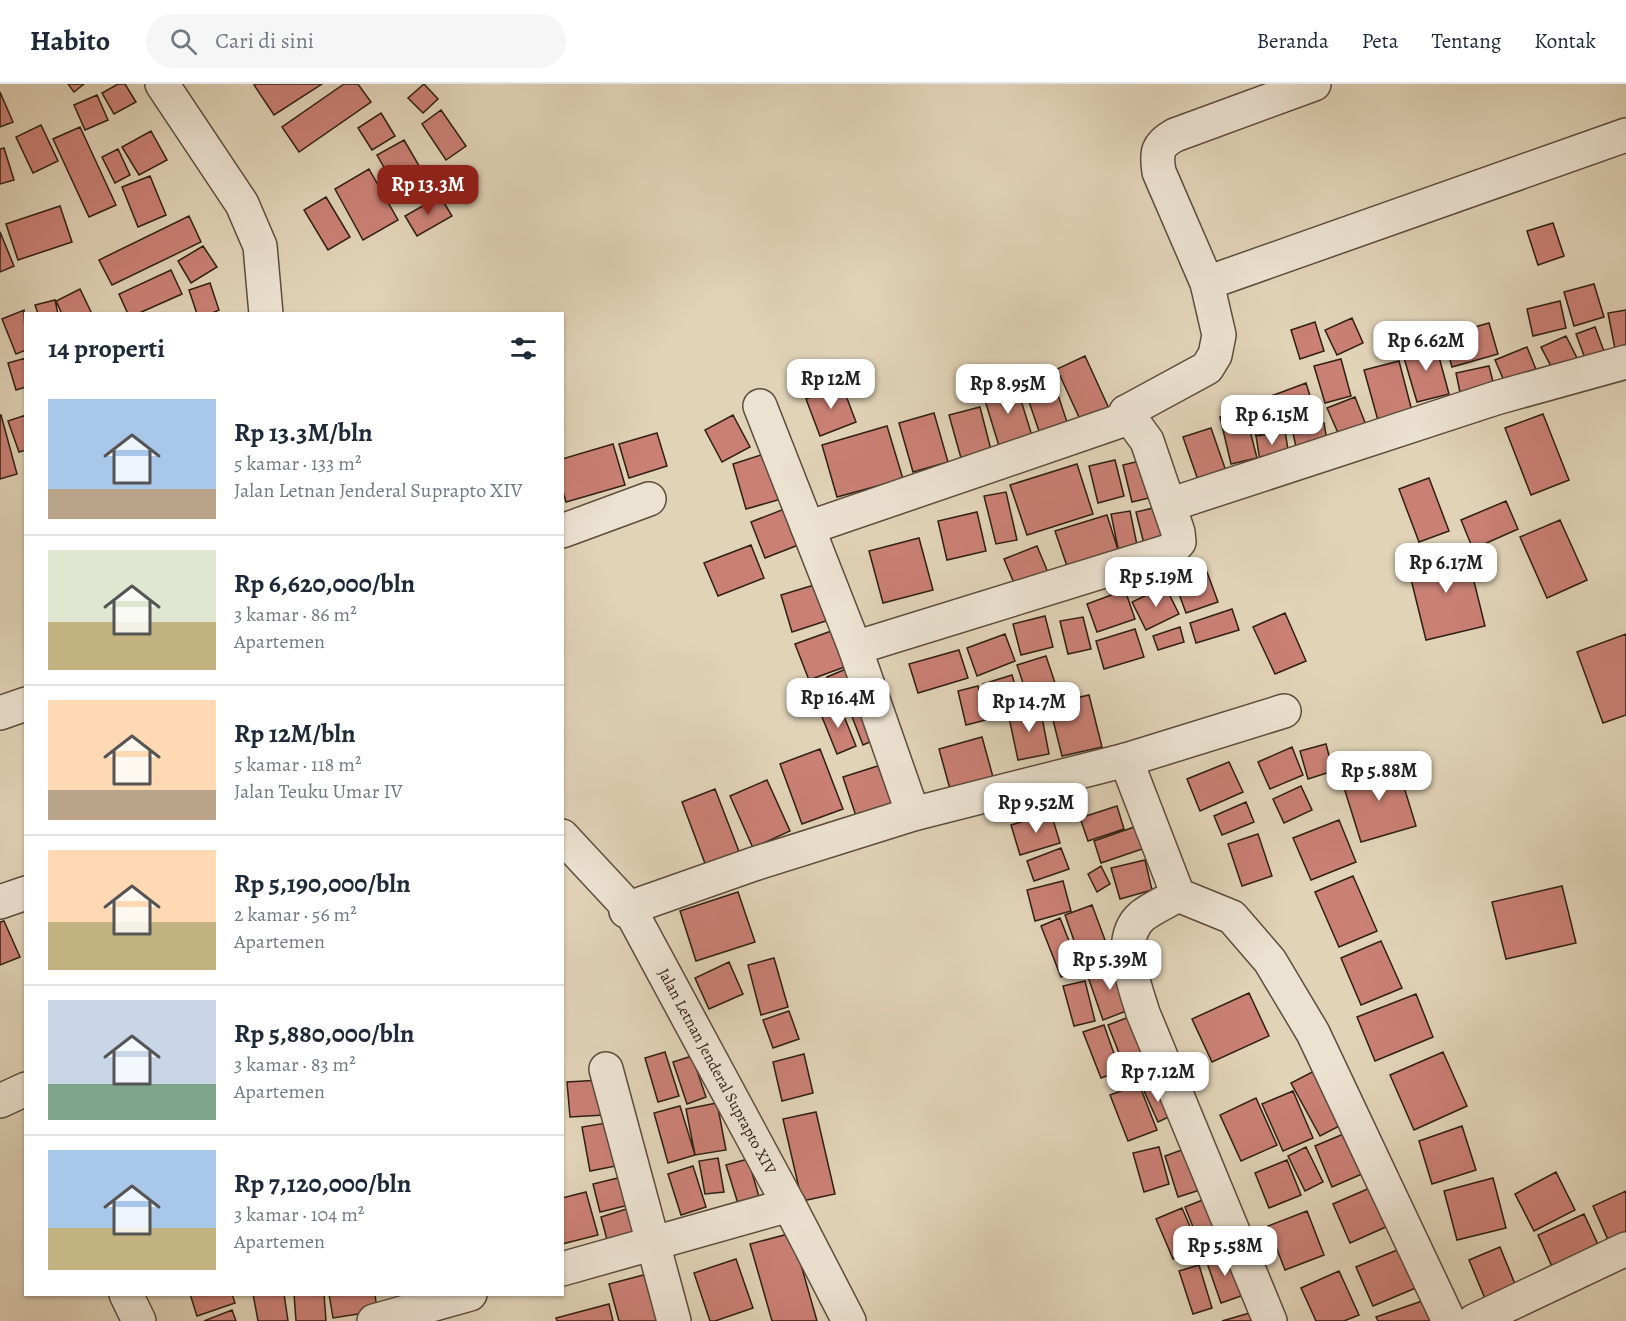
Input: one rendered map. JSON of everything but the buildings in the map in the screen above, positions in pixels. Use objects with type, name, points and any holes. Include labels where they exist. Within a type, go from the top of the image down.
[{"type":"street","points":[[162,84],[242,204],[260,246],[266,312]]},
{"type":"street","points":[[808,528],[1123,420],[1126,412],[1207,368],[1215,355],[1219,335],[1207,283],[1159,172],[1157,155],[1162,142],[1175,135],[1314,84]]},
{"type":"street","points":[[1207,283],[1626,135]]},
{"type":"street","points":[[1169,505],[1496,398],[1626,362]]},
{"type":"street","points":[[760,406],[855,648],[912,814]]},
{"type":"street","points":[[855,648],[1172,550],[1179,542],[1169,505],[1147,441],[1126,412]]},
{"type":"street","points":[[564,530],[650,499]]},
{"type":"street","points":[[627,909],[754,864],[912,814],[1126,760],[1284,711]]},
{"type":"street","points":[[1126,760],[1178,895],[1232,917],[1270,961],[1313,1032],[1449,1321]]},
{"type":"street","name":"Jalan Letnan Jenderal Suprapto XIV","points":[[564,838],[627,909],[789,1205],[849,1321]]},
{"type":"street","points":[[0,902],[24,894]]},
{"type":"street","points":[[1178,895],[1141,917],[1132,931],[1128,950],[1133,979],[1143,1013],[1270,1321]]},
{"type":"street","points":[[606,1069],[674,1321]]},
{"type":"street","points":[[0,1101],[24,1090]]},
{"type":"street","points":[[564,1268],[789,1205]]},
{"type":"street","points":[[1474,1321],[1626,1248]]},
{"type":"street","points":[[127,1296],[139,1321]]},
{"type":"street","points":[[374,1321],[463,1296]]}]
